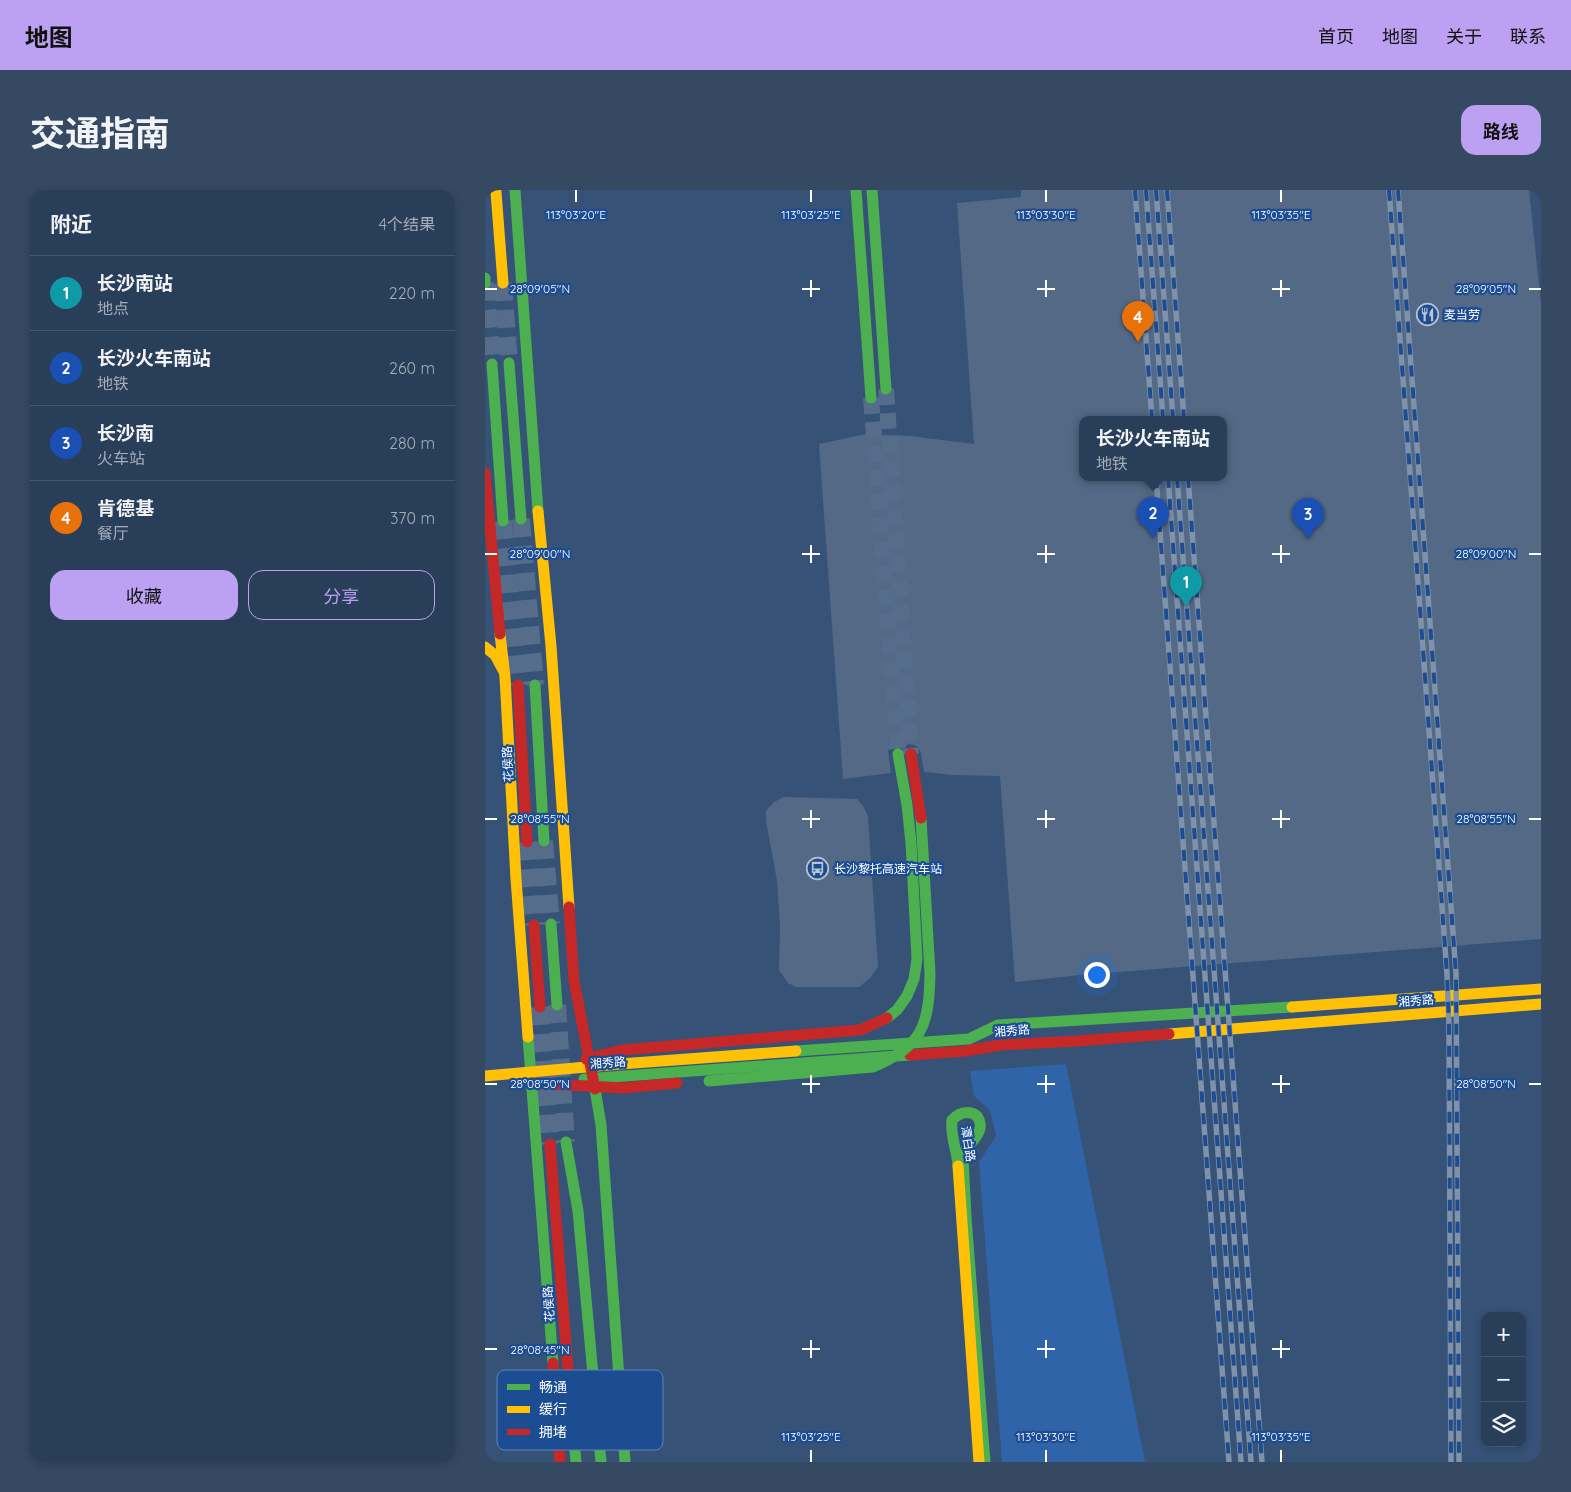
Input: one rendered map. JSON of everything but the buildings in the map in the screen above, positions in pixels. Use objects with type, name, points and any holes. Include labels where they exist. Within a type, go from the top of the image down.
[{"type":"main road","points":[[515,190],[535,470],[551,656],[573,981],[593,1072],[602,1144],[618,1370]]},
{"type":"main road","points":[[856,190],[871,398]]},
{"type":"main road","points":[[872,190],[886,389]]},
{"type":"main road","points":[[496,192],[503,283]]},
{"type":"main road","points":[[485,278],[485,284]]},
{"type":"main road","points":[[509,363],[521,519]]},
{"type":"main road","points":[[492,364],[503,520]]},
{"type":"main road","points":[[485,473],[505,677],[516,879],[553,1370]]},
{"type":"main road","points":[[485,547],[489,523]]},
{"type":"main road","points":[[485,647],[495,655],[505,677]]},
{"type":"main road","name":"花侯路","points":[[518,685],[527,842]]},
{"type":"main road","points":[[535,685],[544,841]]},
{"type":"main road","points":[[485,1076],[532,1078],[593,1072],[622,1050],[860,1030],[874,1026],[887,1019],[905,1000],[911,988],[915,975],[917,947],[909,822],[898,754]]},
{"type":"main road","points":[[593,1072],[623,1088],[873,1067],[892,1060],[913,1043],[928,1013],[930,973],[921,821],[911,754]]},
{"type":"main road","points":[[551,924],[557,1005]]},
{"type":"main road","points":[[535,925],[540,1006]]},
{"type":"main road","points":[[485,1086],[532,1078],[593,1072],[969,1039],[998,1025],[1541,989]]},
{"type":"main road","name":"湘秀路","points":[[593,1072],[957,1052],[1000,1044],[1077,1041],[1541,1004]]},
{"type":"main road","name":"潭白路","points":[[979,1462],[957,1155],[951,1130],[951,1120],[960,1113],[965,1112],[979,1120],[980,1129],[965,1150],[963,1158],[985,1462]]},
{"type":"main road","points":[[566,1142],[578,1211],[593,1370]]},
{"type":"main road","name":"花侯路","points":[[550,1144],[568,1370]]},
{"type":"shaded area","points":[[1066,1064],[1145,1462],[1002,1462],[979,1162],[996,1136],[990,1110],[974,1096],[970,1071]]},
{"type":"tunnel","points":[[485,283],[492,364]]},
{"type":"tunnel","points":[[503,283],[509,363]]},
{"type":"tunnel","points":[[886,389],[911,754]]},
{"type":"tunnel","points":[[871,398],[898,754]]},
{"type":"tunnel","points":[[521,519],[535,685]]},
{"type":"tunnel","points":[[503,521],[518,685]]},
{"type":"tunnel","points":[[544,841],[551,924]]},
{"type":"tunnel","points":[[527,842],[534,925]]},
{"type":"tunnel","points":[[557,1005],[566,1142]]},
{"type":"tunnel","points":[[540,1007],[550,1144]]},
{"type":"railway","points":[[1135,190],[1152,416]]},
{"type":"railway","points":[[1146,190],[1163,416]]},
{"type":"railway","points":[[1156,190],[1173,416]]},
{"type":"railway","points":[[1167,190],[1184,416]]},
{"type":"railway","points":[[1389,190],[1447,974],[1449,1024],[1451,1462]]},
{"type":"railway","points":[[1398,190],[1456,974],[1459,1462]]},
{"type":"railway","points":[[1156,481],[1229,1462]]},
{"type":"railway","points":[[1168,481],[1241,1462]]},
{"type":"railway","points":[[1177,481],[1251,1462]]},
{"type":"railway","points":[[1188,481],[1262,1462]]},
{"type":"traffic: fast","points":[[515,190],[538,511]]},
{"type":"traffic: fast","points":[[856,190],[871,398]]},
{"type":"traffic: fast","points":[[872,190],[886,389]]},
{"type":"traffic: fast","points":[[485,278],[485,283]]},
{"type":"traffic: fast","points":[[509,363],[521,519]]},
{"type":"traffic: fast","points":[[492,364],[503,521]]},
{"type":"traffic: fast","points":[[535,685],[544,841]]},
{"type":"traffic: fast","points":[[887,1018],[897,1010],[907,996],[914,979],[917,959],[911,843],[907,805],[898,754]]},
{"type":"traffic: fast","points":[[709,1081],[873,1067],[890,1059],[913,1042],[925,1020],[928,1007],[930,973],[921,818]]},
{"type":"traffic: fast","points":[[551,924],[557,1005]]},
{"type":"traffic: fast","points":[[796,1051],[969,1039],[998,1025],[1292,1007]]},
{"type":"traffic: fast","points":[[528,1037],[553,1363]]},
{"type":"traffic: fast","points":[[584,1079],[910,1055]]},
{"type":"traffic: fast","points":[[595,1089],[601,1125],[618,1370]]},
{"type":"traffic: fast","points":[[958,1166],[952,1132],[952,1120],[968,1112],[975,1115],[980,1123],[979,1132],[964,1153],[963,1158],[985,1462]]},
{"type":"traffic: fast","points":[[566,1142],[578,1211],[593,1370]]},
{"type":"traffic: fast","points":[[575,1450],[576,1462]]},
{"type":"traffic: fast","points":[[600,1450],[601,1462]]},
{"type":"traffic: fast","points":[[624,1450],[625,1462]]},
{"type":"traffic: slow","points":[[496,192],[503,283]]},
{"type":"traffic: slow","points":[[538,511],[551,646],[569,907]]},
{"type":"traffic: slow","points":[[500,634],[505,677],[516,879],[528,1037]]},
{"type":"traffic: slow","points":[[485,647],[495,655],[503,670]]},
{"type":"traffic: slow","points":[[1292,1007],[1541,989]]},
{"type":"traffic: slow","points":[[1169,1034],[1541,1004]]},
{"type":"traffic: slow","points":[[485,1076],[796,1051]]},
{"type":"traffic: slow","points":[[958,1166],[979,1462]]},
{"type":"traffic: jam","points":[[485,473],[500,634]]},
{"type":"traffic: jam","points":[[518,685],[527,842]]},
{"type":"traffic: jam","points":[[911,754],[921,818]]},
{"type":"traffic: jam","points":[[569,907],[574,981],[595,1089]]},
{"type":"traffic: jam","points":[[534,925],[540,1007]]},
{"type":"traffic: jam","points":[[586,1059],[622,1050],[860,1030],[887,1018]]},
{"type":"traffic: jam","points":[[910,1055],[966,1051],[1000,1045],[1169,1034]]},
{"type":"traffic: jam","points":[[532,1083],[623,1088],[677,1083]]},
{"type":"traffic: jam","points":[[550,1144],[568,1370]]},
{"type":"traffic: jam","points":[[553,1363],[553,1370]]},
{"type":"traffic: jam","points":[[559,1450],[560,1462]]},
{"type":"place","name":"麦当劳","points":[[1428,315]]},
{"type":"place","name":"肯德基","points":[[1138,342]]},
{"type":"place","name":"长沙火车南站","points":[[1153,538]]},
{"type":"place","name":"长沙南","points":[[1308,539]]},
{"type":"place","name":"长沙南站","points":[[1186,607]]},
{"type":"place","name":"长沙黎托高速汽车站","points":[[818,869]]}]
